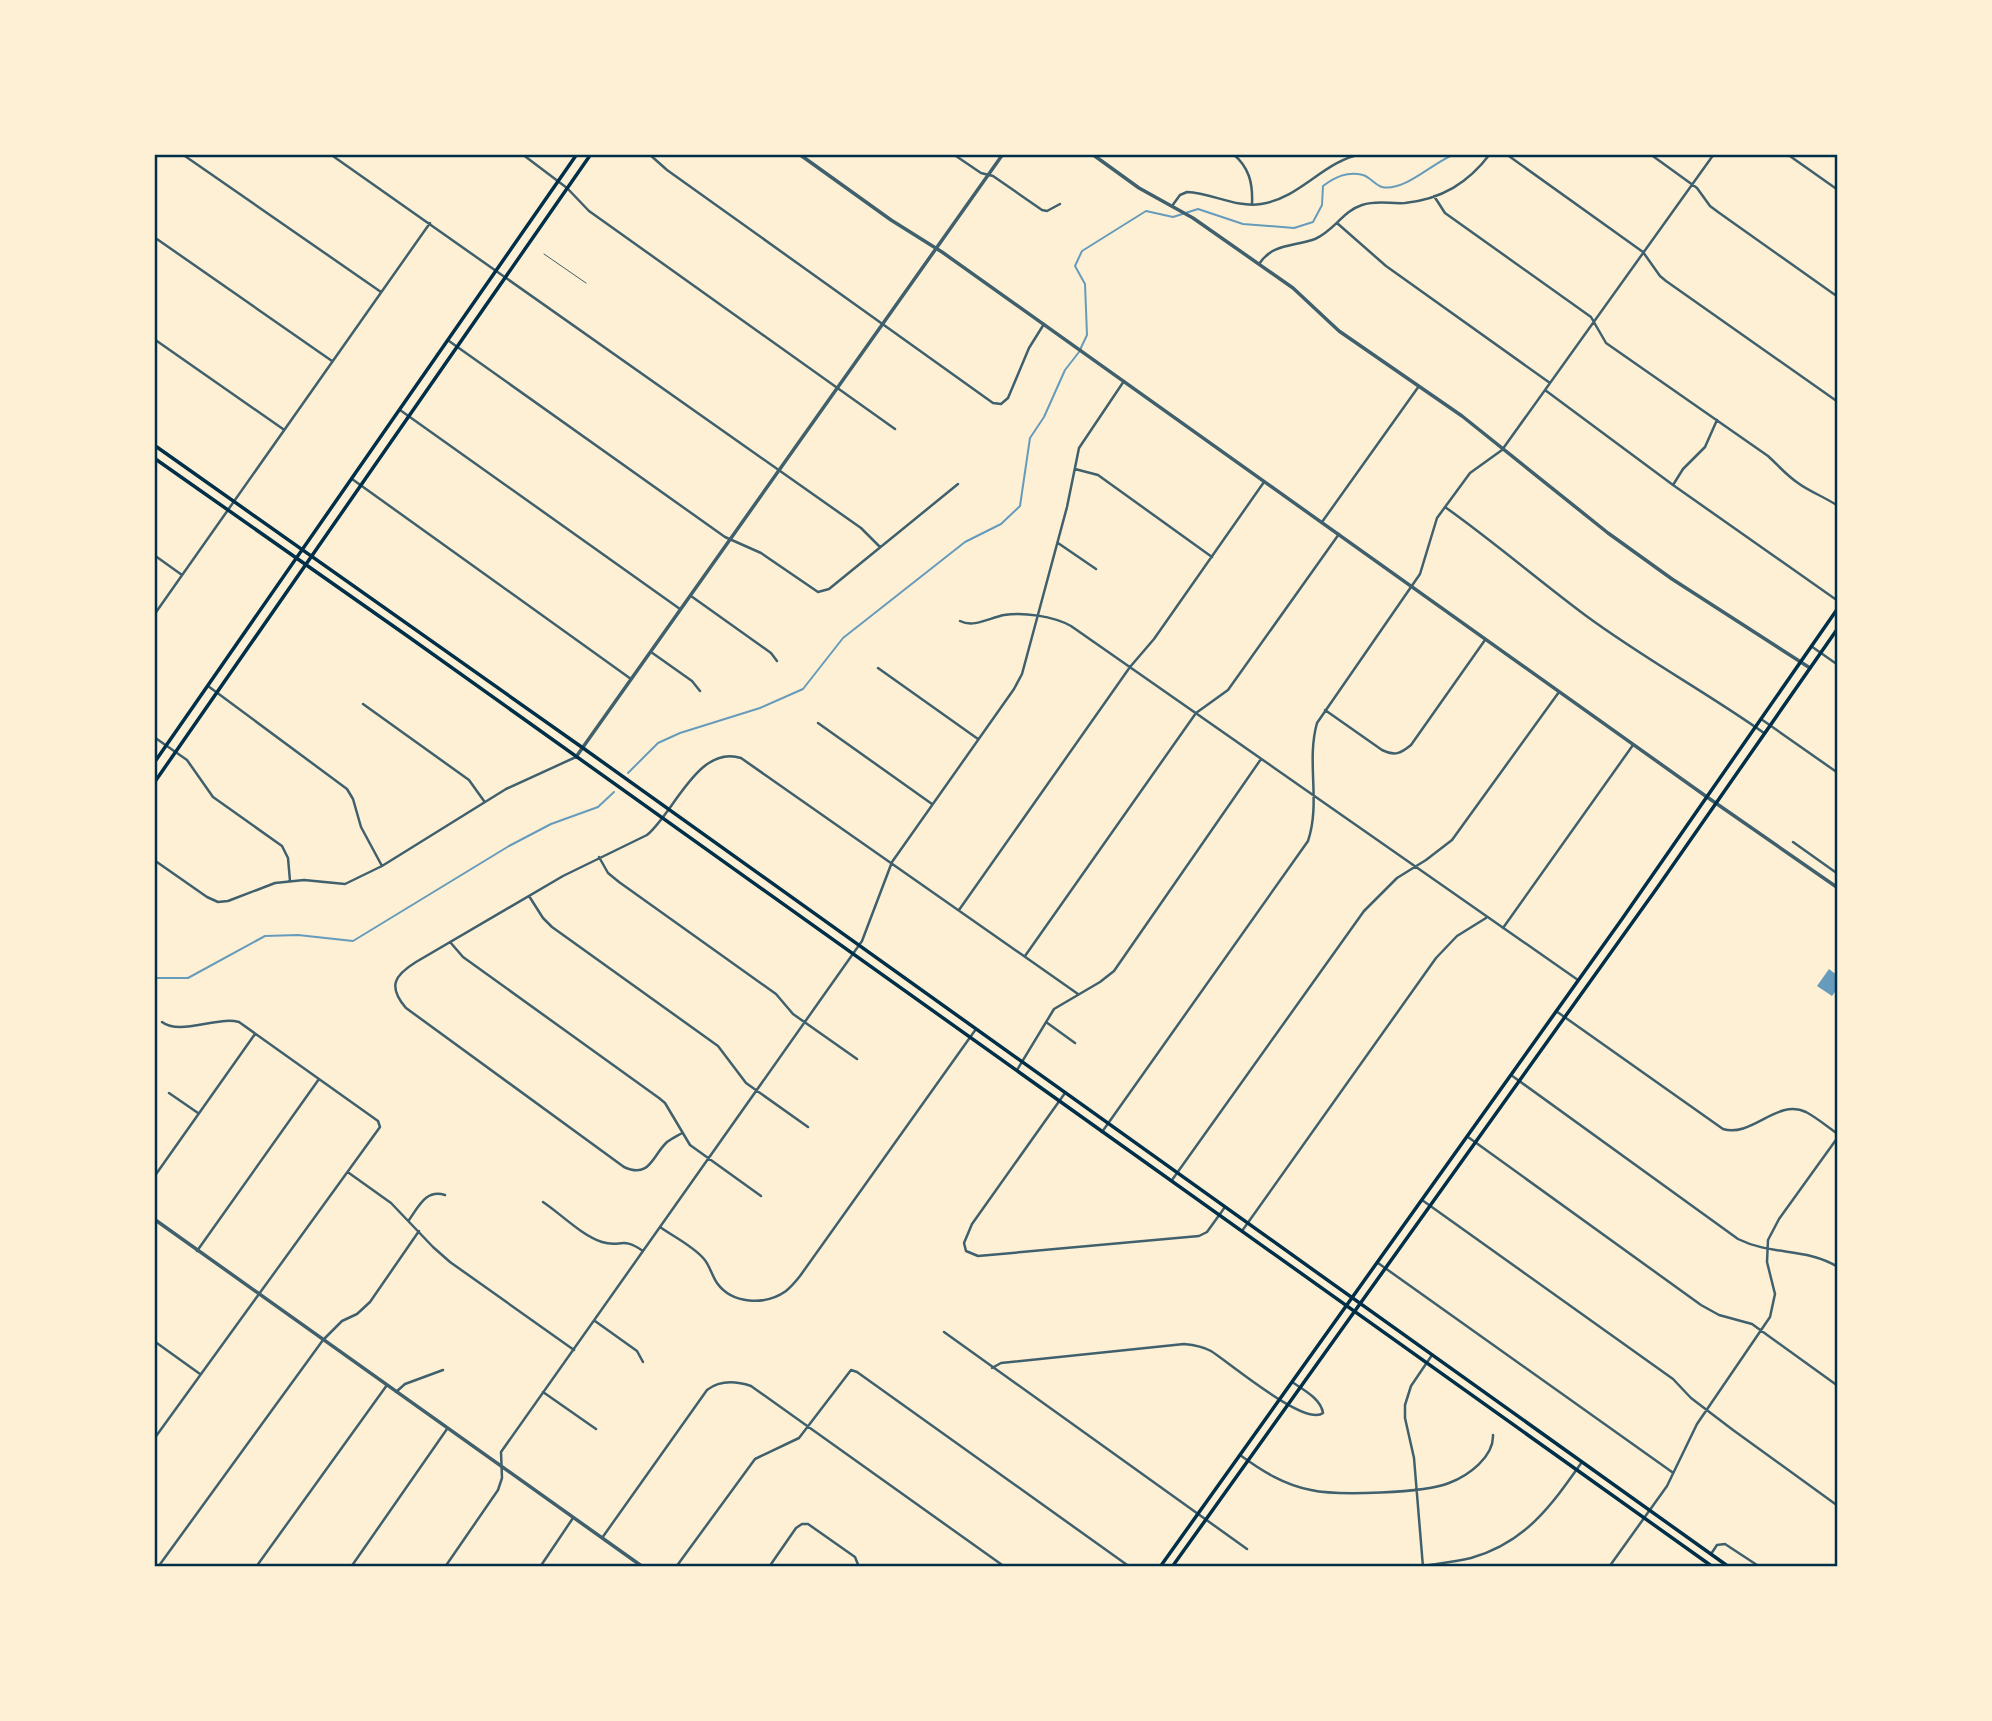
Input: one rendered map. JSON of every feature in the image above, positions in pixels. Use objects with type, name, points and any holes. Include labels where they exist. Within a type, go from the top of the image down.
[{"type":"main road","points":[[154,763],[577,154]]},
{"type":"main road","points":[[154,783],[591,154]]},
{"type":"main road","points":[[154,445],[1023,1061],[1729,1567]]},
{"type":"main road","points":[[154,458],[1713,1567]]},
{"type":"main road","points":[[1160,1567],[1556,1012],[1838,608]]},
{"type":"main road","points":[[406,635],[412,627]]},
{"type":"main road","points":[[1172,1567],[1518,1080],[1565,1018],[1838,628]]},
{"type":"main road","points":[[236,645],[246,652]]},
{"type":"main road","points":[[511,711],[517,703]]},
{"type":"main road","points":[[1287,1262],[1293,1254]]},
{"type":"main road","points":[[1706,1562],[1711,1554]]},
{"type":"street","points":[[183,154],[381,292]]},
{"type":"street","points":[[330,154],[861,528],[880,547]]},
{"type":"street","points":[[522,154],[559,180],[589,211],[895,429]]},
{"type":"street","points":[[649,154],[667,170],[997,404],[1008,398],[1029,348],[1044,324]]},
{"type":"street","points":[[799,154],[1044,324],[1838,888]]},
{"type":"street","points":[[953,154],[1042,210],[1047,211],[1060,204]]},
{"type":"street","points":[[154,860],[218,902],[228,901],[259,887],[290,881],[345,884],[382,866],[484,801],[576,757],[1003,154]]},
{"type":"street","points":[[1092,154],[1139,188],[1193,218],[1293,288],[1339,331],[1473,424],[1608,533],[1672,579],[1810,668]]},
{"type":"street","points":[[1233,154],[1249,173],[1252,204]]},
{"type":"street","points":[[1174,207],[1180,195],[1187,192],[1252,204],[1273,201],[1304,186],[1327,167],[1362,154]]},
{"type":"street","points":[[1259,264],[1276,248],[1327,233],[1346,215],[1362,205],[1380,202],[1406,203],[1434,195],[1467,180],[1490,154]]},
{"type":"street","points":[[1506,154],[1643,252],[1660,276],[1838,402]]},
{"type":"street","points":[[1650,154],[1692,184],[1718,212],[1838,296]]},
{"type":"street","points":[[1102,1132],[1301,853],[1312,827],[1315,796],[1313,738],[1317,723],[1412,586],[1425,563],[1434,524],[1469,473],[1502,450],[1714,154]]},
{"type":"street","points":[[1787,154],[1838,190]]},
{"type":"street","points":[[1434,195],[1445,213],[1591,317],[1606,343],[1768,456],[1800,485],[1838,506]]},
{"type":"street","points":[[154,615],[430,223]]},
{"type":"street","points":[[1337,223],[1386,266],[1550,383]]},
{"type":"street","points":[[154,237],[332,361]]},
{"type":"street","points":[[154,339],[284,430]]},
{"type":"street","points":[[449,341],[731,540],[761,553],[818,592],[829,589],[958,484]]},
{"type":"street","points":[[445,1567],[498,1490],[502,1478],[500,1452],[853,954],[864,935],[892,862],[979,740],[1022,674],[1058,543],[1082,441],[1124,381]]},
{"type":"street","points":[[1322,522],[1419,386]]},
{"type":"street","points":[[1545,390],[1673,485],[1838,601]]},
{"type":"street","points":[[400,411],[681,610]]},
{"type":"street","points":[[1673,485],[1683,469],[1705,447],[1717,420]]},
{"type":"street","points":[[1075,469],[1098,475],[1212,556]]},
{"type":"street","points":[[352,479],[632,679]]},
{"type":"street","points":[[959,910],[1265,481]]},
{"type":"street","points":[[1445,507],[1494,542],[1584,614],[1765,733]]},
{"type":"street","points":[[1025,956],[1196,713],[1228,690],[1339,534]]},
{"type":"street","points":[[1058,543],[1096,569]]},
{"type":"street","points":[[154,555],[182,575]]},
{"type":"street","points":[[691,596],[771,653],[777,661]]},
{"type":"street","points":[[960,621],[972,624],[1013,614],[1062,621],[1578,980]]},
{"type":"street","points":[[1325,710],[1382,750],[1401,754],[1411,745],[1486,639]]},
{"type":"street","points":[[1811,646],[1838,665]]},
{"type":"street","points":[[652,652],[692,681],[700,691]]},
{"type":"street","points":[[878,668],[979,740]]},
{"type":"street","points":[[208,686],[347,789],[353,799],[361,827],[382,866]]},
{"type":"street","points":[[1172,1180],[1364,911],[1387,886],[1452,840],[1559,692]]},
{"type":"street","points":[[363,704],[469,780],[484,801]]},
{"type":"street","points":[[1761,719],[1838,773]]},
{"type":"street","points":[[818,723],[932,804]]},
{"type":"street","points":[[154,737],[191,765],[209,793],[282,846],[288,859],[290,881]]},
{"type":"street","points":[[1503,928],[1634,744]]},
{"type":"street","points":[[682,1133],[668,1142],[647,1168],[630,1170],[406,1007],[395,992],[396,982],[400,973],[450,942],[529,896],[647,835],[663,819],[695,774],[722,757],[736,756],[892,862],[1078,994]]},
{"type":"street","points":[[1017,1070],[1054,1009],[1108,976],[1119,963],[1261,759]]},
{"type":"street","points":[[1793,842],[1838,874]]},
{"type":"street","points":[[599,858],[608,873],[619,882],[776,994],[787,1008],[805,1023],[857,1059]]},
{"type":"street","points":[[529,896],[552,927],[718,1046],[741,1077],[756,1091],[808,1127]]},
{"type":"street","points":[[1242,1231],[1436,958],[1457,936],[1487,917]]},
{"type":"street","points":[[450,942],[463,957],[659,1098],[665,1103],[690,1144],[761,1196]]},
{"type":"street","points":[[1556,1012],[1723,1129],[1740,1130],[1790,1109],[1806,1112],[1838,1135],[1772,1231],[1767,1249],[1767,1262],[1774,1287],[1770,1317],[1688,1437],[1673,1473],[1609,1567]]},
{"type":"street","points":[[154,1439],[380,1128],[378,1121],[239,1022],[230,1020],[190,1026],[167,1026],[162,1021]]},
{"type":"street","points":[[1046,1022],[1075,1043]]},
{"type":"street","points":[[660,1227],[700,1255],[708,1264],[719,1286],[738,1298],[754,1301],[785,1292],[800,1276],[976,1028]]},
{"type":"street","points":[[154,1177],[256,1034]]},
{"type":"street","points":[[1511,1075],[1738,1239],[1758,1248],[1803,1253],[1838,1266]]},
{"type":"street","points":[[197,1251],[319,1079]]},
{"type":"street","points":[[1065,1092],[972,1224],[964,1243],[966,1251],[978,1256],[1199,1236],[1208,1233],[1225,1207]]},
{"type":"street","points":[[169,1093],[198,1114]]},
{"type":"street","points":[[1467,1137],[1701,1306],[1719,1315],[1752,1324],[1838,1385]]},
{"type":"street","points":[[349,1173],[391,1203],[450,1262],[574,1350]]},
{"type":"street","points":[[409,1220],[426,1196],[434,1193],[446,1195]]},
{"type":"street","points":[[1422,1200],[1674,1379],[1692,1398],[1838,1506]]},
{"type":"street","points":[[543,1202],[594,1239],[606,1243],[625,1242],[643,1251]]},
{"type":"street","points":[[154,1219],[643,1567]]},
{"type":"street","points":[[158,1567],[323,1340],[342,1321],[356,1314],[369,1302],[419,1231]]},
{"type":"street","points":[[1378,1263],[1673,1473]]},
{"type":"street","points":[[595,1321],[637,1350],[643,1362]]},
{"type":"street","points":[[944,1332],[1247,1549]]},
{"type":"street","points":[[154,1341],[201,1374]]},
{"type":"street","points":[[992,1368],[1004,1363],[1184,1344],[1208,1350],[1271,1395],[1289,1404],[1317,1417],[1324,1413],[1322,1407],[1292,1382]]},
{"type":"street","points":[[1423,1567],[1414,1458],[1405,1418],[1405,1405],[1411,1386],[1432,1355]]},
{"type":"street","points":[[396,1392],[405,1384],[443,1370]]},
{"type":"street","points":[[676,1567],[755,1459],[799,1438],[851,1370],[1130,1567]]},
{"type":"street","points":[[602,1538],[712,1386],[738,1382],[751,1386],[1004,1567]]},
{"type":"street","points":[[256,1567],[387,1385]]},
{"type":"street","points":[[543,1392],[596,1429]]},
{"type":"street","points":[[351,1567],[447,1429]]},
{"type":"street","points":[[1240,1455],[1276,1478],[1312,1491],[1343,1494],[1416,1489],[1448,1484],[1469,1472],[1490,1449],[1494,1442],[1493,1434]]},
{"type":"street","points":[[1417,1567],[1472,1557],[1493,1550],[1522,1534],[1547,1511],[1582,1462]]},
{"type":"street","points":[[540,1567],[573,1518]]},
{"type":"street","points":[[769,1567],[796,1528],[802,1524],[808,1524],[855,1557],[859,1566]]},
{"type":"street","points":[[1711,1554],[1717,1545],[1725,1544],[1759,1567]]},
{"type":"lane","points":[[544,254],[586,283]]},
{"type":"water","points":[[1829,969],[1838,976],[1838,988],[1832,996],[1817,986]]},
{"type":"waterway","points":[[628,773],[658,743],[680,733],[760,708],[803,689],[843,638],[965,542],[1001,524],[1020,506],[1030,438],[1044,417],[1065,370],[1079,352],[1087,335],[1085,284],[1075,266],[1082,251],[1146,211],[1173,217],[1198,209],[1243,224],[1294,228],[1313,222],[1322,205],[1323,186],[1337,178],[1346,174],[1363,175],[1379,186],[1391,187],[1409,181],[1455,154]]},
{"type":"waterway","points":[[154,978],[188,978],[265,936],[298,935],[353,941],[509,846],[551,824],[598,807],[614,792]]}]
